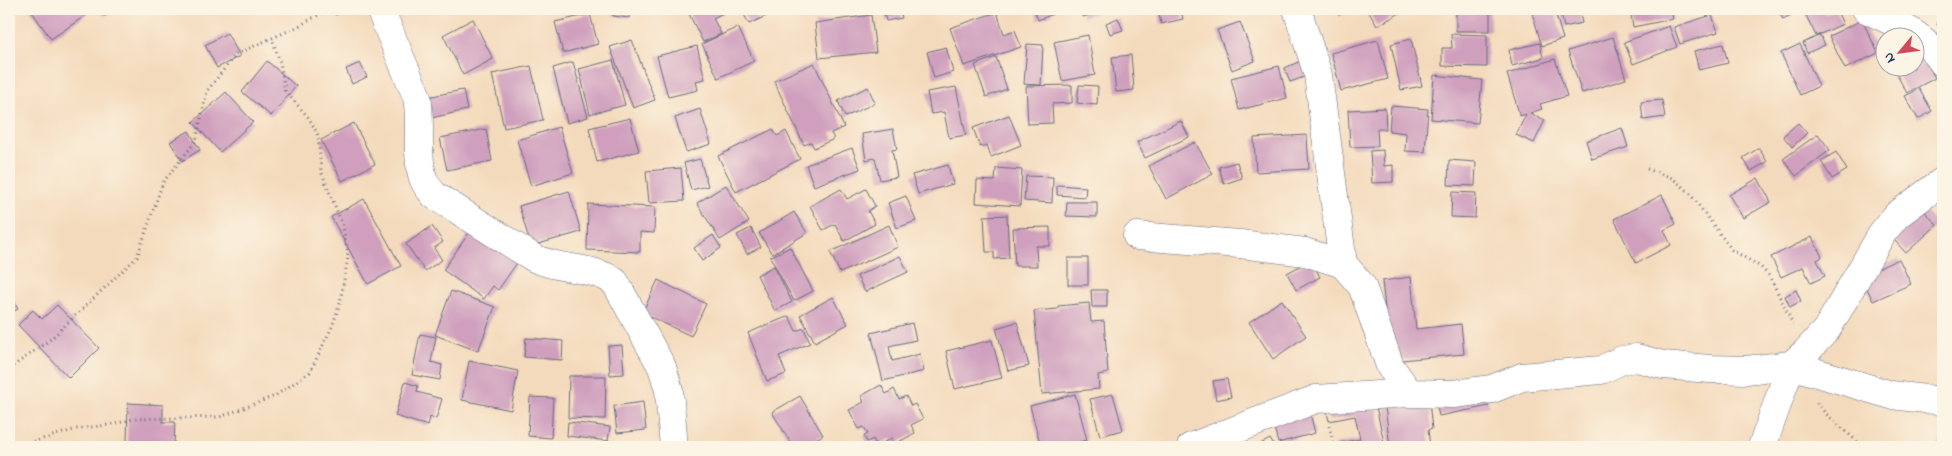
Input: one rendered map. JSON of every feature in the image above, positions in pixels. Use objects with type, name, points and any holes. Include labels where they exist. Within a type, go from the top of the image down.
[{"type":"street","points":[[380,9],[417,97],[420,112],[420,161],[424,180],[434,195],[548,265],[588,271],[605,276],[615,282],[662,367],[669,390],[674,447]]},
{"type":"street","points":[[1297,9],[1318,75],[1343,264]]},
{"type":"street","points":[[1866,9],[1918,36],[1929,44],[1943,62]]},
{"type":"street","points":[[1762,447],[1798,359],[1827,329],[1883,232],[1897,215],[1943,181]]},
{"type":"street","points":[[1137,236],[1240,244],[1305,252],[1343,264],[1362,286],[1390,366],[1409,393]]},
{"type":"street","points":[[1191,447],[1316,399],[1409,393],[1454,394],[1492,389],[1522,377],[1601,370],[1622,360],[1636,358],[1663,365],[1746,370],[1798,359],[1891,395],[1943,401]]},
{"type":"path","points":[[9,369],[52,338],[137,257],[162,182],[196,141],[207,91],[236,54],[297,27],[330,9]]},
{"type":"path","points":[[14,447],[77,429],[115,424],[132,419],[220,417],[275,396],[310,372],[332,328],[340,303],[348,257],[343,226],[321,171],[318,135],[309,118],[285,92],[280,62],[272,38]]},
{"type":"path","points":[[1646,169],[1672,178],[1688,191],[1732,250],[1761,267],[1770,277],[1798,359],[1825,414],[1850,434],[1862,447]]},
{"type":"building","points":[[30,9],[86,9],[89,13],[51,39]]},
{"type":"building","points":[[99,9],[118,9],[104,16]]},
{"type":"building","points":[[332,9],[350,9],[335,15]]},
{"type":"building","points":[[613,9],[630,9],[629,18],[613,16]]},
{"type":"building","points":[[695,9],[723,9],[725,12],[713,18],[721,34],[703,42],[688,12]]},
{"type":"building","points":[[741,9],[781,9],[749,24]]},
{"type":"building","points":[[883,9],[900,9],[902,18],[886,21]]},
{"type":"building","points":[[1034,9],[1051,9],[1053,14],[1038,20]]},
{"type":"building","points":[[1081,9],[1100,9],[1101,11],[1083,17]]},
{"type":"building","points":[[1158,9],[1181,9],[1183,19],[1161,24]]},
{"type":"building","points":[[1335,9],[1351,9],[1339,15]]},
{"type":"building","points":[[1367,9],[1407,9],[1377,26]]},
{"type":"building","points":[[1456,9],[1490,9],[1490,31],[1456,31]]},
{"type":"building","points":[[1531,9],[1554,9],[1563,39],[1542,46]]},
{"type":"building","points":[[1560,9],[1579,9],[1582,23],[1564,27]]},
{"type":"building","points":[[1630,9],[1671,9],[1673,19],[1633,27]]},
{"type":"building","points":[[1778,9],[1798,9],[1799,11],[1783,19]]},
{"type":"building","points":[[1803,9],[1823,9],[1825,14],[1836,9],[1843,24],[1816,36]]},
{"type":"building","points":[[1943,9],[1943,27],[1937,25]]},
{"type":"building","points":[[997,12],[1004,34],[1015,30],[1021,47],[964,66],[950,28]]},
{"type":"building","points":[[590,14],[598,44],[563,53],[555,22]]},
{"type":"building","points":[[871,15],[876,52],[819,58],[815,23]]},
{"type":"building","points":[[1712,15],[1718,32],[1680,44],[1674,27]]},
{"type":"building","points":[[1118,18],[1123,30],[1110,34],[1106,23]]},
{"type":"building","points":[[473,19],[493,59],[463,75],[443,35]]},
{"type":"building","points":[[1862,20],[1874,45],[1874,55],[1845,69],[1829,36]]},
{"type":"building","points":[[1240,22],[1255,61],[1232,70],[1217,30]]},
{"type":"building","points":[[1669,26],[1677,47],[1633,64],[1624,42]]},
{"type":"building","points":[[738,27],[754,61],[718,78],[702,44]]},
{"type":"building","points":[[227,33],[240,56],[217,68],[205,45]]},
{"type":"building","points":[[1451,34],[1487,35],[1487,67],[1442,66],[1442,48],[1452,48]]},
{"type":"building","points":[[1088,35],[1095,75],[1062,81],[1054,42]]},
{"type":"building","points":[[1820,35],[1825,45],[1807,53],[1803,43]]},
{"type":"building","points":[[1613,37],[1626,79],[1582,93],[1568,51]]},
{"type":"building","points":[[1411,39],[1422,86],[1401,90],[1391,44]]},
{"type":"building","points":[[632,40],[655,100],[633,108],[610,47]]},
{"type":"building","points":[[1378,40],[1388,79],[1341,91],[1331,53]]},
{"type":"building","points":[[1540,43],[1543,58],[1512,66],[1509,50]]},
{"type":"building","points":[[1027,44],[1043,45],[1041,85],[1024,84]]},
{"type":"building","points":[[1723,44],[1728,63],[1699,70],[1694,51]]},
{"type":"building","points":[[1800,44],[1819,86],[1800,95],[1781,53]]},
{"type":"building","points":[[697,46],[705,79],[696,81],[698,90],[668,97],[657,56]]},
{"type":"building","points":[[946,47],[953,72],[934,78],[927,52]]},
{"type":"building","points":[[1131,55],[1134,90],[1116,92],[1112,57]]},
{"type":"building","points":[[996,57],[1007,89],[986,97],[975,65]]},
{"type":"building","points":[[1924,58],[1935,78],[1907,93],[1899,78],[1924,78]]},
{"type":"building","points":[[1555,59],[1567,96],[1540,104],[1542,109],[1530,113],[1545,120],[1534,143],[1516,135],[1526,114],[1520,116],[1507,74]]},
{"type":"building","points":[[613,60],[625,105],[590,114],[579,69]]},
{"type":"building","points":[[267,61],[296,86],[271,116],[242,92]]},
{"type":"building","points":[[1301,61],[1307,76],[1290,82],[1284,68]]},
{"type":"building","points":[[573,62],[588,117],[567,123],[553,68]]},
{"type":"building","points":[[360,63],[367,77],[352,84],[346,69]]},
{"type":"building","points":[[814,63],[844,127],[831,133],[834,139],[814,148],[811,142],[804,145],[774,81]]},
{"type":"building","points":[[531,66],[543,120],[504,128],[492,74]]},
{"type":"building","points":[[1279,66],[1287,98],[1239,110],[1231,78]]},
{"type":"building","points":[[1434,75],[1482,80],[1478,123],[1431,119]]},
{"type":"building","points":[[1072,85],[1072,103],[1052,104],[1053,123],[1028,124],[1026,86]]},
{"type":"building","points":[[1079,85],[1098,86],[1097,105],[1077,103]]},
{"type":"building","points":[[868,87],[875,103],[845,117],[838,101]]},
{"type":"building","points":[[956,87],[966,135],[949,138],[944,112],[931,114],[927,92]]},
{"type":"building","points":[[1919,89],[1932,111],[1918,119],[1905,96]]},
{"type":"building","points":[[463,90],[467,110],[431,118],[427,97]]},
{"type":"building","points":[[226,92],[253,122],[220,152],[193,122]]},
{"type":"building","points":[[1662,100],[1665,117],[1643,120],[1641,102]]},
{"type":"building","points":[[1391,106],[1428,109],[1425,152],[1405,151],[1406,133],[1389,131]]},
{"type":"building","points":[[1385,108],[1386,129],[1377,129],[1378,146],[1350,147],[1348,110]]},
{"type":"building","points":[[700,109],[711,144],[686,152],[675,118]]},
{"type":"building","points":[[1009,115],[1021,145],[991,157],[987,145],[980,147],[973,128]]},
{"type":"building","points":[[630,118],[639,151],[597,162],[589,128]]},
{"type":"building","points":[[1181,121],[1189,137],[1145,158],[1137,142]]},
{"type":"building","points":[[354,123],[375,164],[342,181],[321,140]]},
{"type":"building","points":[[1798,123],[1807,133],[1792,147],[1783,136]]},
{"type":"building","points":[[559,127],[573,173],[531,186],[517,140]]},
{"type":"building","points":[[1622,128],[1628,147],[1592,159],[1586,141]]},
{"type":"building","points":[[486,129],[492,161],[447,170],[440,138]]},
{"type":"building","points":[[773,129],[777,136],[786,131],[800,159],[736,192],[718,156]]},
{"type":"building","points":[[893,129],[897,149],[892,150],[897,177],[880,180],[875,158],[866,160],[862,134]]},
{"type":"building","points":[[189,131],[200,150],[182,161],[170,142]]},
{"type":"building","points":[[1818,134],[1830,150],[1796,176],[1783,159]]},
{"type":"building","points":[[1307,135],[1309,169],[1256,172],[1254,138]]},
{"type":"building","points":[[1195,142],[1213,174],[1166,199],[1149,166]]},
{"type":"building","points":[[852,148],[860,169],[814,186],[806,165]]},
{"type":"building","points":[[1759,148],[1767,162],[1751,171],[1743,158]]},
{"type":"building","points":[[1383,150],[1384,166],[1393,165],[1393,182],[1372,183],[1370,151]]},
{"type":"building","points":[[1836,152],[1847,170],[1832,179],[1821,161]]},
{"type":"building","points":[[700,159],[708,186],[691,190],[684,163]]},
{"type":"building","points":[[1449,160],[1476,162],[1475,186],[1448,185]]},
{"type":"building","points":[[1237,162],[1242,178],[1224,184],[1219,167]]},
{"type":"building","points":[[948,165],[953,184],[918,194],[912,175]]},
{"type":"building","points":[[681,168],[684,201],[649,203],[646,171]]},
{"type":"building","points":[[996,168],[1022,170],[1020,206],[976,203],[977,180],[995,181]]},
{"type":"building","points":[[1026,176],[1053,177],[1052,203],[1024,201]]},
{"type":"building","points":[[1758,178],[1771,202],[1743,218],[1729,195]]},
{"type":"building","points":[[726,185],[749,222],[720,240],[697,203]]},
{"type":"building","points":[[1057,185],[1086,187],[1085,197],[1057,195]]},
{"type":"building","points":[[841,189],[847,199],[866,189],[875,206],[868,211],[875,224],[844,241],[835,224],[823,230],[810,206]]},
{"type":"building","points":[[569,191],[581,232],[531,246],[519,206]]},
{"type":"building","points":[[1452,192],[1476,193],[1475,218],[1451,217]]},
{"type":"building","points":[[1662,195],[1676,224],[1664,230],[1671,245],[1636,263],[1614,219]]},
{"type":"building","points":[[906,196],[916,221],[897,228],[888,203]]},
{"type":"building","points":[[364,199],[401,266],[368,284],[331,217]]},
{"type":"building","points":[[1067,202],[1097,202],[1097,217],[1066,216]]},
{"type":"building","points":[[1917,203],[1937,225],[1906,253],[1886,231]]},
{"type":"building","points":[[588,204],[655,207],[654,233],[640,232],[640,252],[587,250]]},
{"type":"building","points":[[794,212],[807,233],[772,254],[759,233]]},
{"type":"building","points":[[1007,215],[1009,258],[994,259],[994,252],[986,252],[984,216]]},
{"type":"building","points":[[889,225],[898,247],[840,273],[830,252]]},
{"type":"building","points":[[432,226],[443,242],[434,248],[442,260],[425,271],[406,244]]},
{"type":"building","points":[[1050,227],[1050,246],[1036,246],[1037,266],[1015,266],[1013,228]]},
{"type":"building","points":[[751,228],[761,247],[747,254],[737,235]]},
{"type":"building","points":[[471,230],[517,263],[498,290],[493,286],[484,299],[443,270]]},
{"type":"building","points":[[713,235],[721,248],[702,261],[694,248]]},
{"type":"building","points":[[1812,237],[1822,257],[1817,260],[1825,276],[1811,283],[1803,267],[1781,277],[1771,257]]},
{"type":"building","points":[[790,247],[813,291],[794,301],[770,257]]},
{"type":"building","points":[[900,256],[908,272],[865,292],[857,276]]},
{"type":"building","points":[[1068,258],[1088,258],[1088,285],[1068,285]]},
{"type":"building","points":[[1899,259],[1911,284],[1873,301],[1861,276]]},
{"type":"building","points":[[1311,260],[1320,277],[1296,290],[1287,273]]},
{"type":"building","points":[[774,266],[792,302],[775,311],[757,275]]},
{"type":"building","points":[[1411,277],[1416,329],[1461,324],[1464,354],[1391,361],[1382,281]]},
{"type":"building","points":[[658,280],[706,304],[691,336],[642,313]]},
{"type":"building","points":[[1091,290],[1107,290],[1107,307],[1092,307]]},
{"type":"building","points":[[1796,290],[1801,301],[1790,307],[1785,296]]},
{"type":"building","points":[[451,291],[495,307],[478,351],[435,335]]},
{"type":"building","points":[[9,292],[18,309],[9,314]]},
{"type":"building","points":[[833,297],[848,324],[815,342],[800,315]]},
{"type":"building","points":[[1282,300],[1306,336],[1273,359],[1249,322]]},
{"type":"building","points":[[1089,303],[1091,322],[1104,321],[1108,373],[1098,375],[1099,389],[1042,394],[1034,311]]},
{"type":"building","points":[[57,305],[99,348],[69,378],[18,325],[33,310],[42,319]]},
{"type":"building","points":[[789,316],[796,331],[804,328],[810,343],[779,356],[786,374],[767,381],[748,333]]},
{"type":"building","points":[[1017,322],[1029,366],[1008,371],[996,328]]},
{"type":"building","points":[[912,323],[916,340],[889,346],[892,361],[920,354],[924,371],[883,381],[871,333]]},
{"type":"building","points":[[420,334],[436,337],[431,362],[442,365],[440,380],[412,375]]},
{"type":"building","points":[[526,338],[563,341],[562,360],[524,357]]},
{"type":"building","points":[[992,340],[1002,378],[955,389],[946,351]]},
{"type":"building","points":[[622,345],[624,374],[610,375],[608,346]]},
{"type":"building","points":[[469,361],[518,371],[511,410],[462,400]]},
{"type":"building","points":[[569,376],[606,376],[605,419],[568,418]]},
{"type":"building","points":[[1227,379],[1231,397],[1216,400],[1213,381]]},
{"type":"building","points":[[1484,379],[1489,406],[1439,416],[1433,389]]},
{"type":"building","points":[[405,382],[418,386],[417,392],[442,399],[436,419],[430,417],[428,426],[395,416]]},
{"type":"building","points":[[881,385],[886,394],[894,389],[899,399],[906,396],[911,406],[915,404],[923,419],[911,425],[915,433],[895,444],[892,438],[877,446],[873,439],[867,442],[864,436],[868,434],[864,427],[859,429],[849,410],[864,402],[861,396]]},
{"type":"building","points":[[1373,393],[1385,447],[1335,447],[1334,444],[1360,439],[1355,416],[1329,421],[1325,403]]},
{"type":"building","points":[[1428,393],[1432,429],[1428,430],[1430,447],[1390,447],[1384,398]]},
{"type":"building","points":[[1075,394],[1087,440],[1062,447],[1041,447],[1030,406]]},
{"type":"building","points":[[1113,394],[1123,430],[1100,436],[1090,399]]},
{"type":"building","points":[[800,396],[823,435],[802,447],[793,447],[772,412]]},
{"type":"building","points":[[530,397],[553,398],[551,438],[528,436]]},
{"type":"building","points":[[643,402],[646,430],[617,433],[614,406]]},
{"type":"building","points":[[128,403],[163,405],[163,422],[175,422],[174,444],[127,442]]},
{"type":"building","points":[[1310,413],[1315,433],[1278,443],[1273,423]]},
{"type":"building","points":[[568,422],[610,427],[608,441],[567,436]]},
{"type":"building","points":[[1270,439],[1275,447],[1255,447]]},
{"type":"building","points":[[1941,440],[1943,441],[1943,447],[1937,447]]},
{"type":"building","points":[[903,442],[905,447],[891,447]]}]
